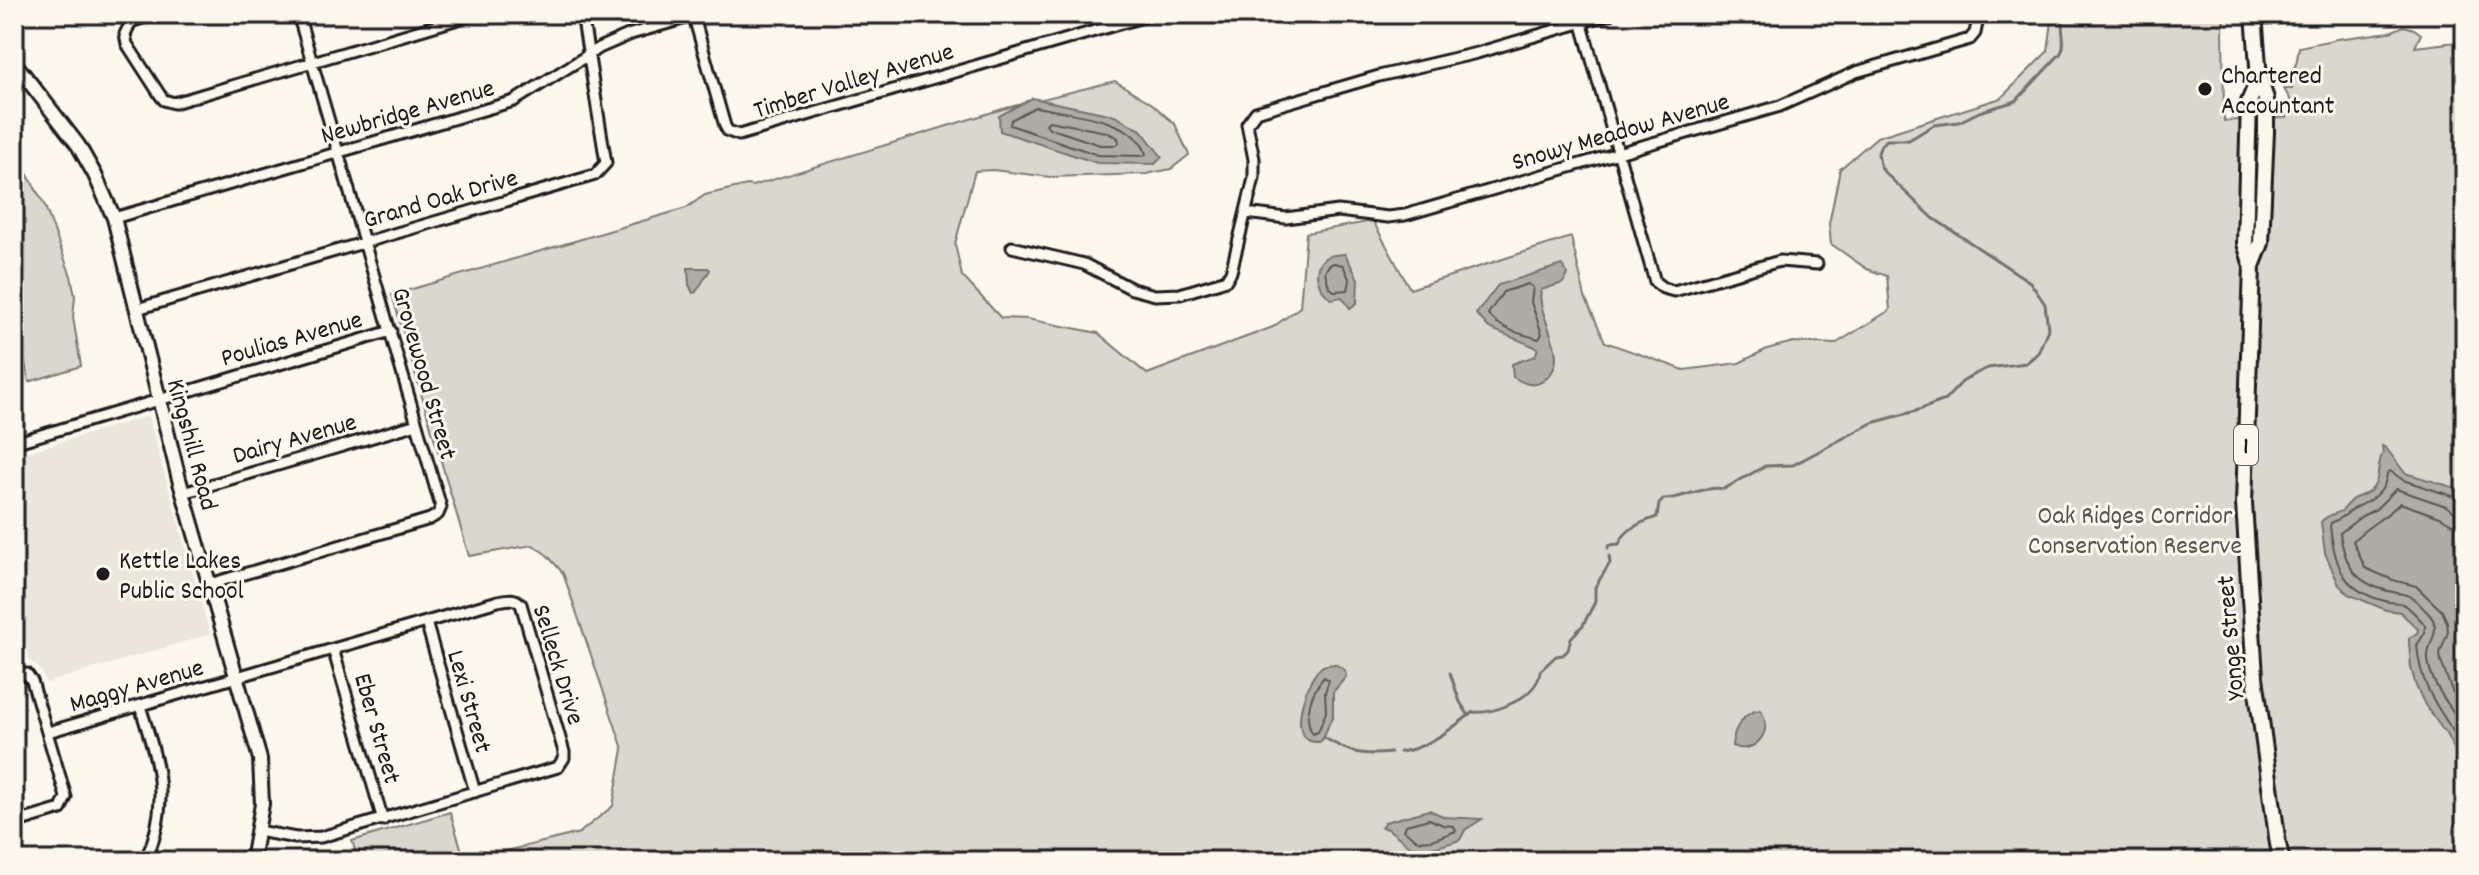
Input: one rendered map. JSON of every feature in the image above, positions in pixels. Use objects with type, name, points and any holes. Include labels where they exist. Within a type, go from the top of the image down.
[{"type":"main road","name":"Yonge Street","points":[[2254,14],[2259,78],[2249,102],[2245,243],[2252,266],[2244,503],[2255,677],[2282,861]]},
{"type":"street","points":[[155,14],[131,22],[125,34],[127,44],[160,95],[169,102],[179,102],[475,14]]},
{"type":"street","name":"Grovewood Street","points":[[210,584],[430,519],[438,514],[441,507],[298,14]]},
{"type":"street","name":"Grand Oak Drive","points":[[137,309],[595,175],[606,163],[582,14]]},
{"type":"street","name":"Timber Valley Avenue","points":[[696,15],[725,126],[732,134],[739,135],[1153,14]]},
{"type":"street","points":[[1012,247],[1084,264],[1143,293],[1180,294],[1220,282],[1229,276],[1246,213],[1255,169],[1247,124],[1256,112],[1379,76],[1477,53],[1580,18],[1610,14]]},
{"type":"street","name":"Snowy Meadow Avenue","points":[[1246,213],[1286,218],[1338,211],[1388,217],[1405,215],[1780,106],[1856,72],[1967,41],[1975,33],[1979,14]]},
{"type":"street","name":"Newbridge Avenue","points":[[114,218],[514,101],[588,55],[631,34],[696,15]]},
{"type":"street","points":[[1580,18],[1655,282],[1674,291],[1780,261],[1817,264]]},
{"type":"street","name":"Kingshill Road","points":[[14,62],[83,152],[114,218],[183,493],[260,759],[262,796],[252,861]]},
{"type":"street","points":[[14,87],[26,77]]},
{"type":"street","name":"Poulias Avenue","points":[[14,443],[391,331]]},
{"type":"street","name":"Dairy Avenue","points":[[183,493],[417,424]]},
{"type":"street","name":"Selleck Drive","points":[[237,677],[510,598],[516,599],[521,604],[564,758],[552,770],[309,839],[258,831]]},
{"type":"street","name":"Lexi Street","points":[[426,622],[475,792]]},
{"type":"street","name":"Eber Street","points":[[333,649],[383,820]]},
{"type":"street","points":[[14,674],[30,676],[65,790],[65,802],[61,809],[14,823]]},
{"type":"street","name":"Maggy Avenue","points":[[48,732],[237,677]]},
{"type":"street","points":[[140,706],[158,767],[161,791],[153,838],[145,861]]},
{"type":"shaded area","name":"Kettle Lakes Public School","points":[[148,416],[210,634],[46,683],[40,669],[30,661],[14,603],[14,456]]},
{"type":"green space","name":"Oak Ridges Corridor Conservation Reserve","points":[[2053,14],[2225,14],[2224,121],[2287,117],[2290,99],[2284,89],[2292,89],[2299,47],[2390,32],[2404,26],[2421,34],[2415,47],[2465,41],[2465,861],[466,861],[579,833],[613,806],[623,749],[563,573],[533,545],[469,556],[392,295],[686,208],[705,195],[752,186],[1006,108],[1115,81],[1151,103],[1175,124],[1189,155],[1171,169],[1146,174],[1050,177],[993,170],[975,171],[955,244],[962,276],[1001,318],[1027,319],[1098,333],[1147,374],[1273,327],[1300,307],[1306,233],[1373,221],[1410,289],[1571,237],[1585,297],[1605,342],[1684,370],[1739,363],[1767,349],[1793,342],[1835,344],[1890,310],[1887,276],[1867,269],[1831,244],[1829,224],[1840,169],[1877,137],[2001,98],[2048,51]]},
{"type":"green space","points":[[14,150],[44,204],[71,276],[75,296],[73,317],[81,366],[29,382],[20,339],[14,339]]},
{"type":"green space","points":[[450,812],[465,861],[359,861],[352,841]]},
{"type":"water","points":[[1032,98],[1113,115],[1141,130],[1162,157],[1155,164],[1097,163],[1000,131],[999,116]]},
{"type":"water","points":[[1345,254],[1358,279],[1357,303],[1350,308],[1342,297],[1331,299],[1327,295],[1317,274],[1325,258]]},
{"type":"water","points":[[1562,265],[1568,274],[1563,283],[1541,290],[1543,313],[1556,361],[1552,372],[1543,381],[1524,383],[1513,377],[1512,364],[1535,356],[1538,348],[1489,328],[1476,314],[1498,285]]},
{"type":"water","points":[[688,268],[710,270],[693,293],[689,285]]},
{"type":"water","points":[[2382,446],[2405,473],[2456,488],[2465,499],[2465,769],[2416,686],[2409,638],[2418,629],[2400,612],[2386,610],[2348,594],[2339,585],[2325,553],[2321,522],[2373,488],[2383,453]]},
{"type":"water","points":[[1335,664],[1345,670],[1346,677],[1333,692],[1333,717],[1324,736],[1320,742],[1310,741],[1300,725],[1303,702],[1317,671],[1323,666]]},
{"type":"water","points":[[1760,710],[1765,726],[1760,740],[1747,748],[1732,746],[1740,723],[1749,714]]},
{"type":"water","points":[[1429,810],[1445,817],[1482,819],[1465,830],[1460,840],[1415,850],[1381,827],[1385,822]]},
{"type":"waterway","points":[[1608,548],[1609,545],[1619,544],[1635,526],[1657,517],[1659,504],[1664,499],[1709,489],[1724,489],[1765,466],[1793,465],[1872,423],[1945,400],[1962,382],[1977,373],[1988,368],[2026,363],[2038,353],[2048,329],[2045,304],[2030,282],[1933,218],[1884,172],[1878,153],[1887,140],[1909,140],[1934,125],[1959,122],[1979,112],[2016,101],[2061,53],[2062,24],[2066,14]]},
{"type":"waterway","points":[[1400,752],[1429,742],[1473,712],[1504,707],[1524,696],[1538,680],[1540,671],[1568,650],[1571,638],[1583,625],[1595,602],[1595,587],[1610,563],[1609,556]]},
{"type":"waterway","points":[[1450,673],[1460,702],[1469,716]]},
{"type":"waterway","points":[[1325,738],[1356,752],[1391,753]]},
{"type":"place","name":"Chartered Accountant","points":[[2205,89]]},
{"type":"place","name":"Kettle Lakes Public School","points":[[103,574]]}]
